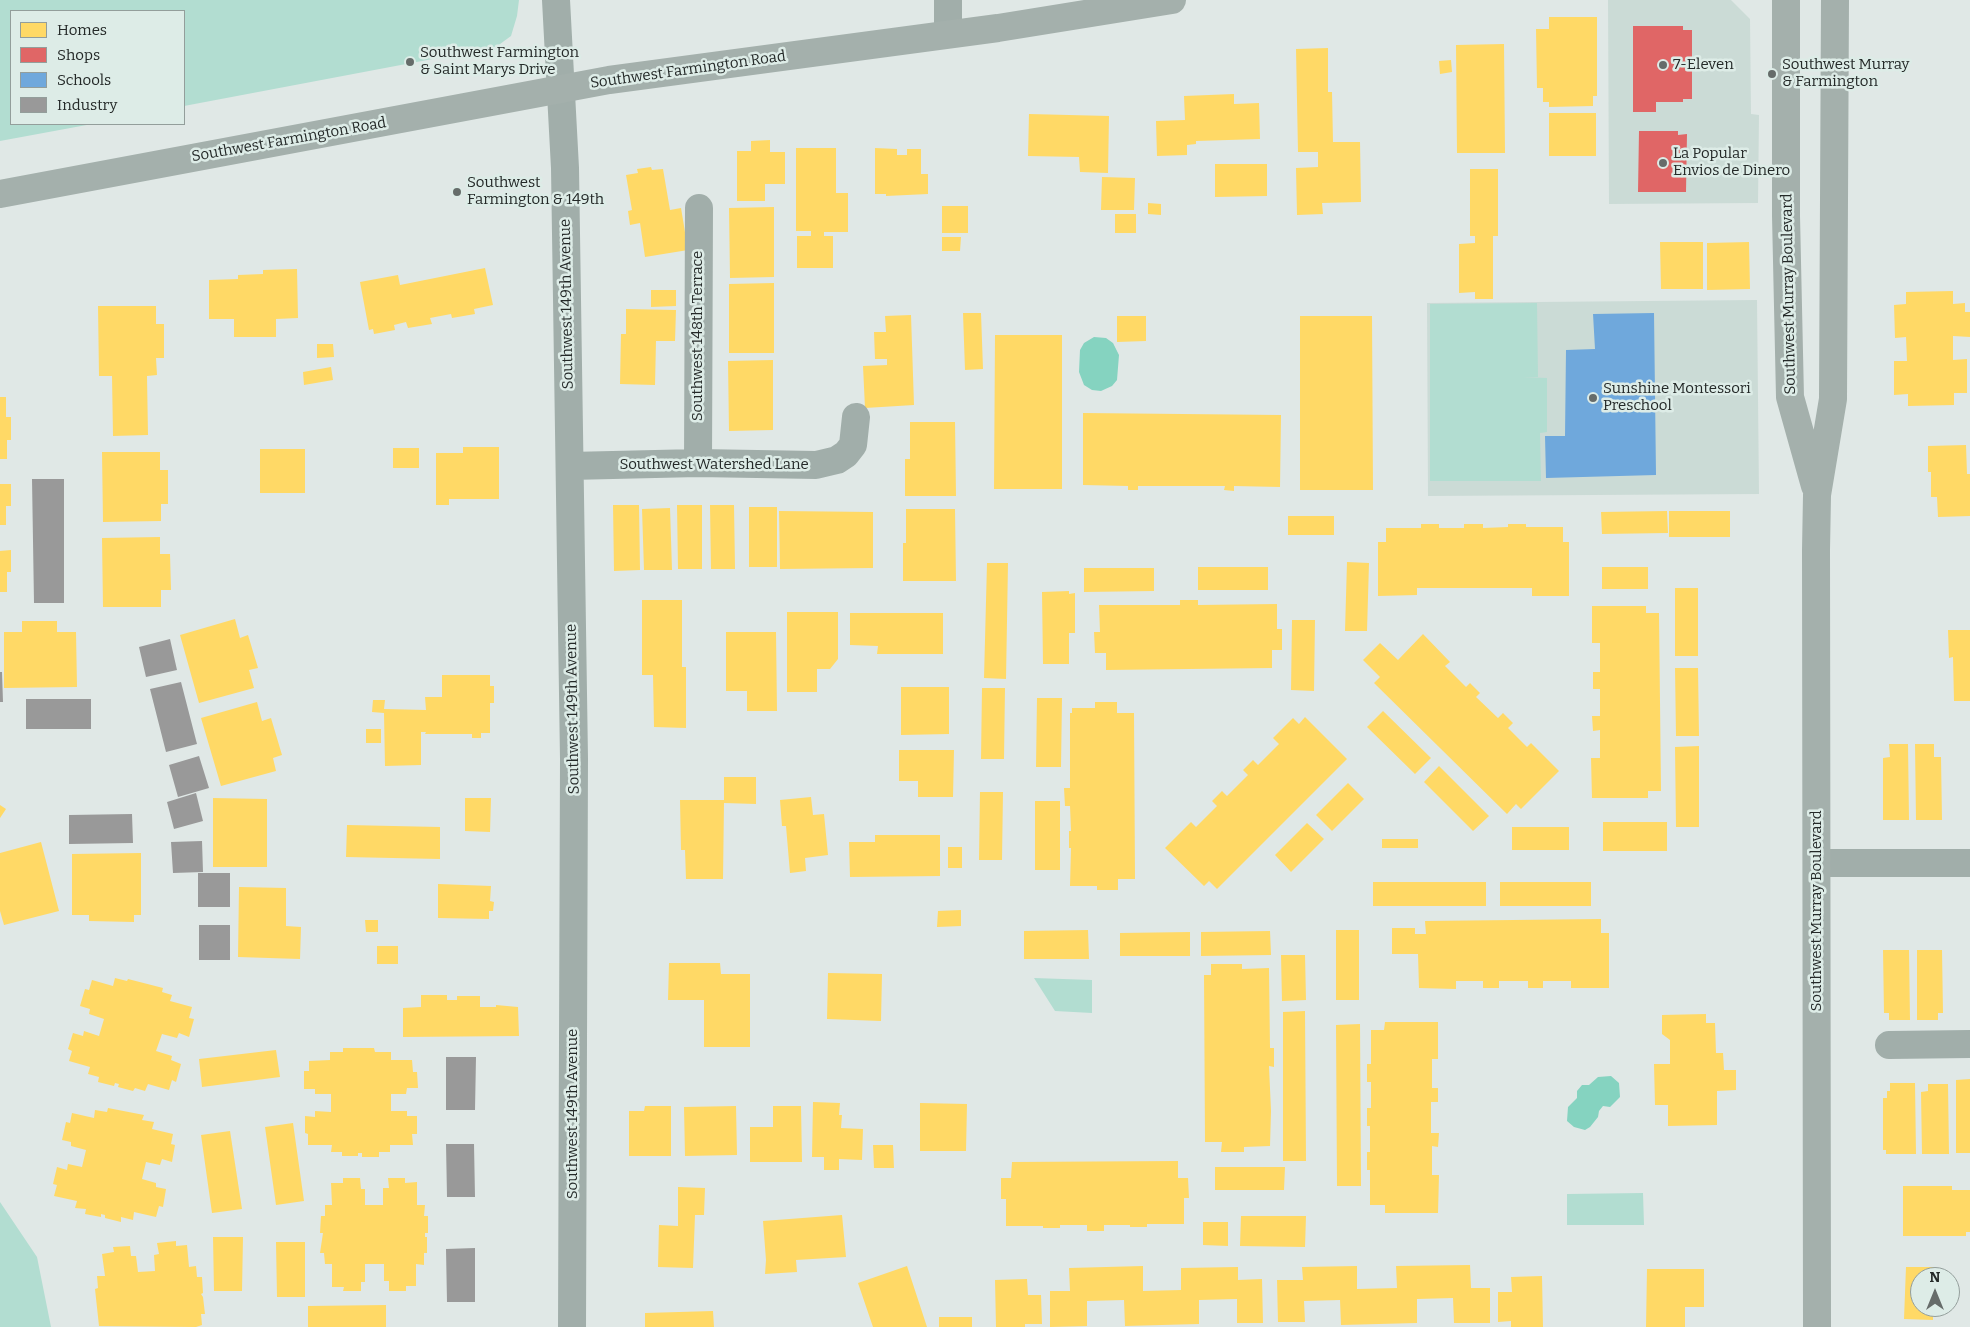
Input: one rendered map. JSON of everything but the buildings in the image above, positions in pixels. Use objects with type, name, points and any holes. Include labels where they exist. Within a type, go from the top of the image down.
[{"type":"main road","name":"Southwest Farmington Road","points":[[0,194],[560,91],[609,80],[948,33],[998,28],[1172,0]]},
{"type":"main road","name":"Southwest Murray Boulevard","points":[[1786,0],[1786,216],[1790,396],[1817,495]]},
{"type":"main road","name":"Southwest Murray Boulevard","points":[[1817,1327],[1817,495],[1832,399],[1835,0]]},
{"type":"street","name":"Southwest 149th Avenue","points":[[556,0],[565,168],[574,758],[572,1327]]},
{"type":"street","points":[[948,0],[948,33]]},
{"type":"street","name":"Southwest 148th Terrace","points":[[698,463],[699,208]]},
{"type":"street","name":"Southwest Watershed Lane","points":[[570,466],[698,463],[816,465],[836,460],[846,454],[853,445],[856,417]]},
{"type":"street","points":[[1817,863],[1970,863]]},
{"type":"street","points":[[1889,1045],[1970,1044]]},
{"type":"shaded area","points":[[0,0],[519,0],[517,16],[511,36],[496,47],[185,106],[185,10],[10,10],[10,125],[87,125],[0,141]]},
{"type":"shaded area","points":[[1608,0],[1731,0],[1750,19],[1751,114],[1759,115],[1758,203],[1609,204]]},
{"type":"shaded area","name":"Sunshine Montessori Preschool","points":[[1757,300],[1759,494],[1428,496],[1427,303]]},
{"type":"shaded area","points":[[1537,303],[1538,377],[1523,377],[1547,378],[1547,432],[1540,433],[1541,481],[1430,481],[1430,304]]},
{"type":"shaded area","points":[[1094,337],[1106,338],[1113,343],[1119,355],[1117,380],[1112,386],[1101,391],[1092,390],[1084,385],[1079,372],[1080,350],[1084,343]]},
{"type":"shaded area","points":[[1034,978],[1092,980],[1092,1013],[1055,1011]]},
{"type":"shaded area","points":[[1611,1076],[1619,1083],[1620,1097],[1610,1107],[1603,1106],[1599,1111],[1598,1117],[1590,1127],[1585,1130],[1574,1127],[1567,1121],[1568,1107],[1577,1098],[1577,1091],[1582,1085],[1589,1085],[1598,1077]]},
{"type":"shaded area","points":[[1643,1193],[1644,1225],[1567,1225],[1567,1194]]},
{"type":"shaded area","points":[[0,1202],[37,1257],[51,1327],[0,1327]]},
{"type":"place","name":"Southwest Farmington & Saint Marys Drive","points":[[410,62]]},
{"type":"place","name":"7-Eleven","points":[[1663,65]]},
{"type":"place","name":"Southwest Murray & Farmington","points":[[1772,74]]},
{"type":"place","name":"La Popular Envios de Dinero","points":[[1663,163]]},
{"type":"place","name":"Southwest Farmington & 149th","points":[[457,192]]},
{"type":"place","name":"Sunshine Montessori Preschool","points":[[1593,398]]}]
